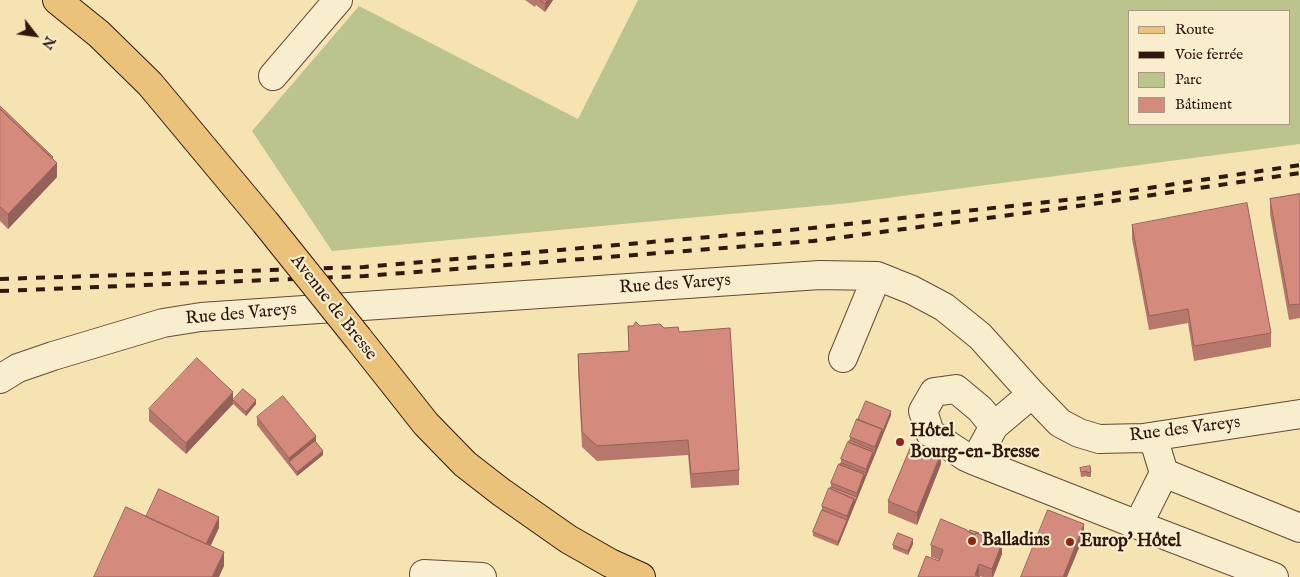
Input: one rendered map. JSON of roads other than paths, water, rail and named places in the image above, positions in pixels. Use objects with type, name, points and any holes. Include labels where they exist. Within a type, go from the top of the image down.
[{"type":"main road","name":"Avenue de Bresse","points":[[57,0],[100,34],[150,84],[265,222],[426,424],[465,464],[501,492],[568,538],[610,563],[641,577]]},
{"type":"street","points":[[273,76],[338,0]]},
{"type":"street","name":"Rue des Vareys","points":[[0,379],[18,368],[53,356],[164,323],[201,316],[820,275],[877,276],[912,290],[944,307],[980,336],[1060,423],[1079,433],[1099,439],[1143,438],[1300,414]]},
{"type":"street","points":[[843,358],[877,276]]},
{"type":"street","points":[[994,426],[980,409],[956,389],[934,392],[923,411],[930,433],[966,457],[1274,577]]},
{"type":"street","points":[[975,461],[994,426],[1032,394]]},
{"type":"street","points":[[1138,524],[1164,473],[1153,437]]},
{"type":"street","points":[[1164,473],[1300,528]]},
{"type":"street","points":[[424,574],[482,577]]},
{"type":"railway","points":[[0,279],[364,267],[812,228],[1083,198],[1300,165]]},
{"type":"railway","points":[[0,291],[365,276],[813,241],[1086,205],[1300,173]]},
{"type":"place","name":"Hôtel Bourg-en-Bresse","points":[[900,442]]},
{"type":"place","name":"Balladins","points":[[972,541]]},
{"type":"place","name":"Europ' Hôtel","points":[[1070,542]]}]
